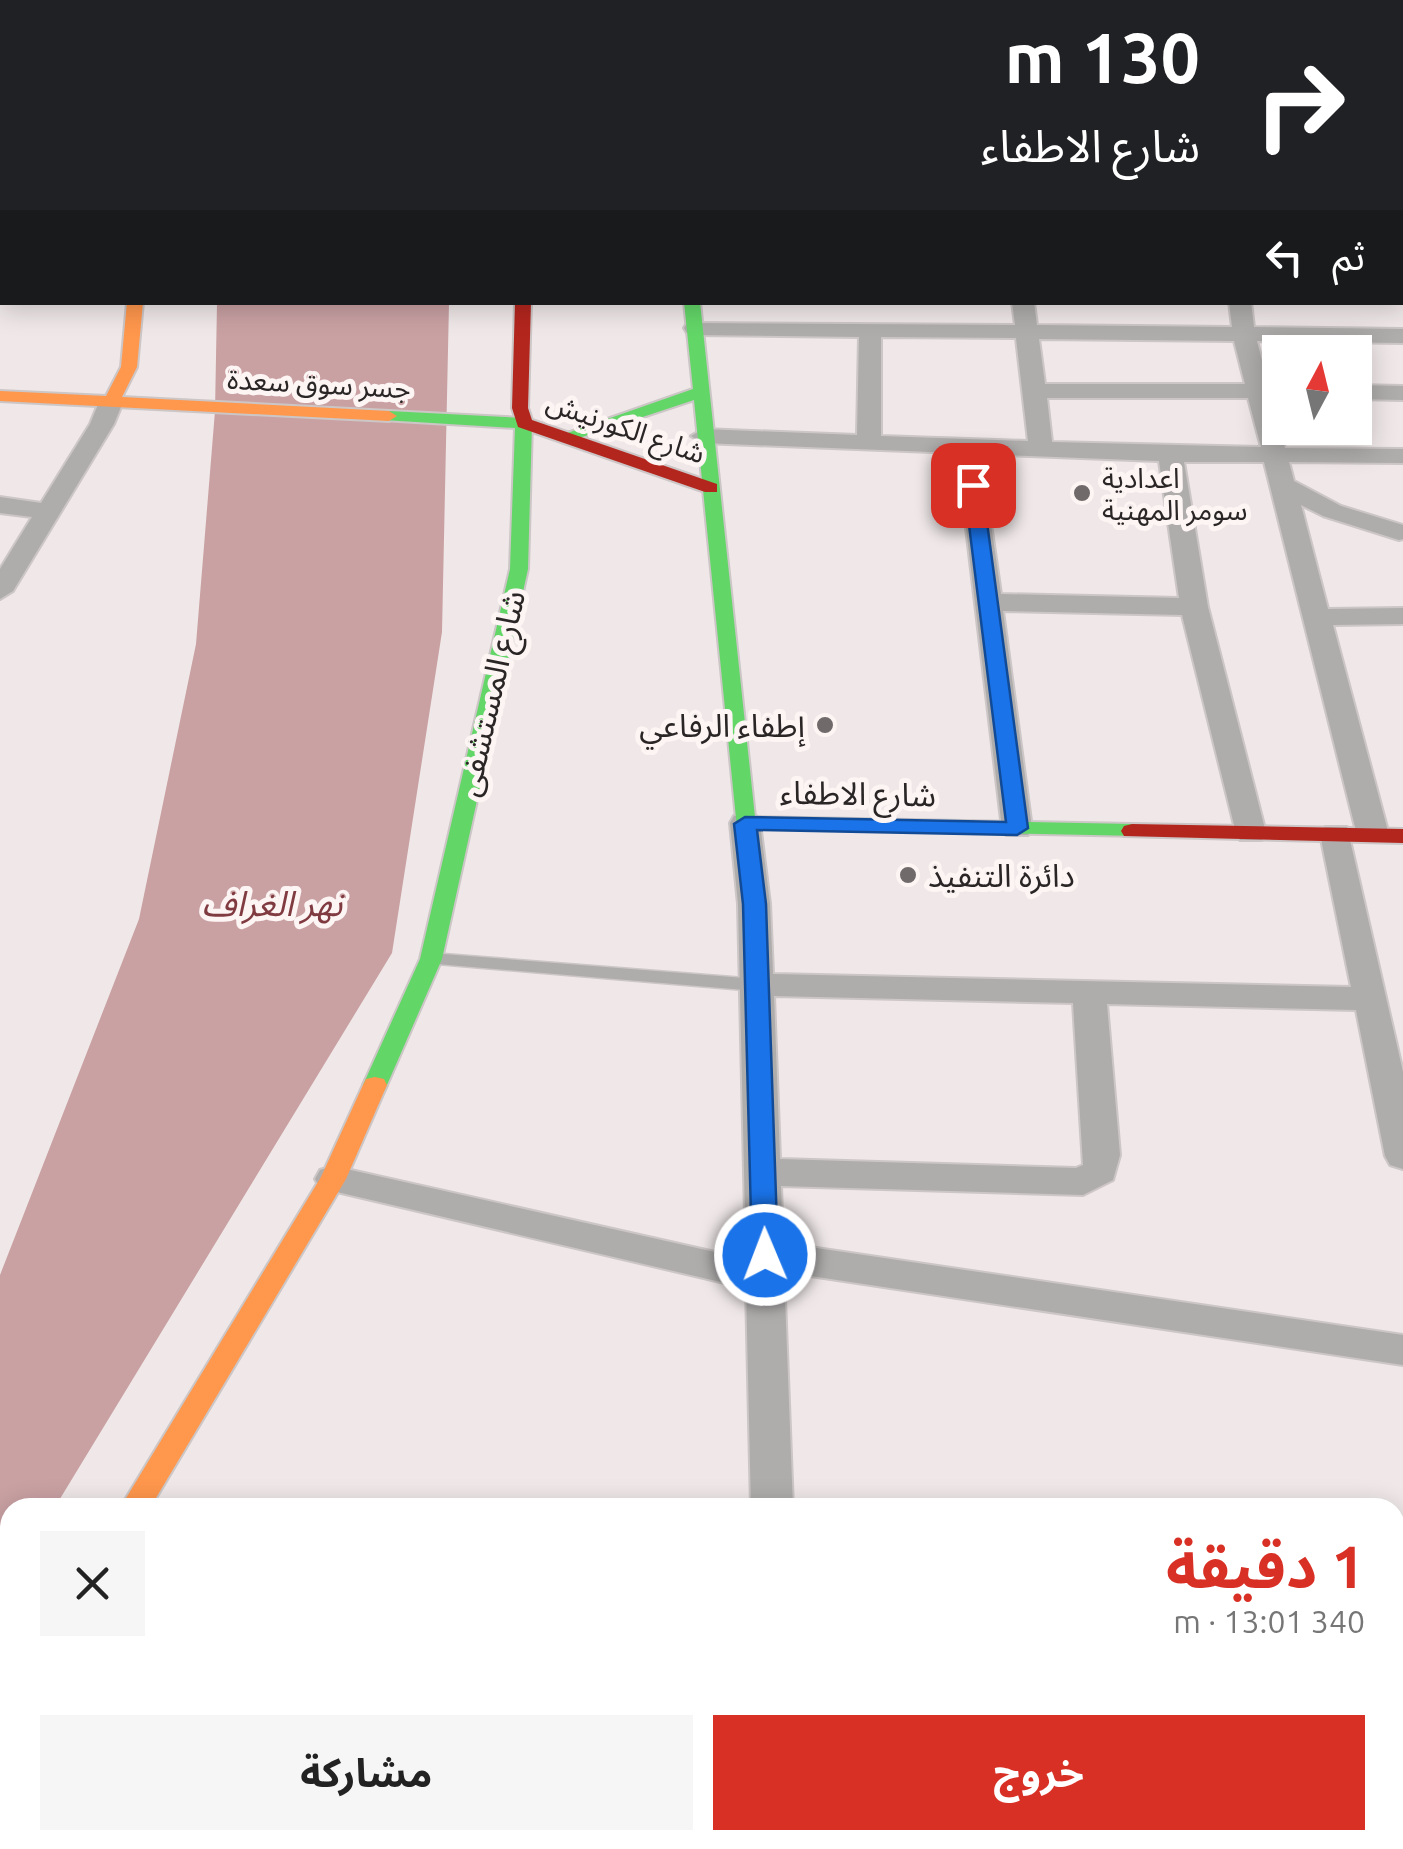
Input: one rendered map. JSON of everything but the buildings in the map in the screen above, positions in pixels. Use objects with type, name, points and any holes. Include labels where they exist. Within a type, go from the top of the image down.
[{"type":"street","points":[[0,591],[8,566],[49,512],[129,366],[135,305]]},
{"type":"street","name":"شارع الكورنيش","points":[[523,305],[520,408],[524,423],[539,432],[711,488]]},
{"type":"street","name":"شارع الاطفاء","points":[[692,305],[745,824],[1403,836]]},
{"type":"street","points":[[1024,305],[1041,449]]},
{"type":"street","points":[[1240,305],[1244,335],[1262,374]]},
{"type":"street","points":[[695,328],[1403,336]]},
{"type":"street","points":[[869,440],[870,330]]},
{"type":"street","points":[[1035,392],[1262,391]]},
{"type":"street","points":[[564,437],[700,392]]},
{"type":"street","points":[[1372,392],[1403,393]]},
{"type":"street","name":"جسر سوق سعدة","points":[[0,396],[524,423]]},
{"type":"street","name":"شارع المستشفى","points":[[140,1498],[332,1178],[430,959],[519,569],[524,423]]},
{"type":"street","points":[[703,436],[1170,454],[1403,456]]},
{"type":"street","points":[[1275,445],[1373,835]]},
{"type":"street","points":[[968,446],[1017,828]]},
{"type":"street","points":[[1170,454],[1194,607],[1251,833]]},
{"type":"street","points":[[1284,486],[1402,540]]},
{"type":"street","points":[[0,505],[49,512]]},
{"type":"street","points":[[988,602],[1194,607]]},
{"type":"street","points":[[1318,617],[1403,616]]},
{"type":"street","points":[[745,824],[754,904],[772,1498]]},
{"type":"street","points":[[1336,834],[1403,1156]]},
{"type":"street","points":[[757,985],[1370,999]]},
{"type":"street","points":[[763,1172],[1083,1182],[1100,1171],[1102,1155],[1089,993]]},
{"type":"street","points":[[332,1178],[765,1266],[1403,1350]]},
{"type":"lane","points":[[430,959],[757,985]]},
{"type":"water","name":"نهر الغراف","points":[[217,305],[449,305],[442,632],[392,953],[60,1498],[0,1498],[0,1275],[139,919],[196,644],[215,411]]},
{"type":"traffic: fast","points":[[692,305],[745,823],[1132,831]]},
{"type":"traffic: fast","points":[[564,437],[700,392]]},
{"type":"traffic: fast","points":[[375,1085],[431,959],[519,569],[524,423],[389,416]]},
{"type":"traffic: slow","points":[[111,402],[129,367],[135,305]]},
{"type":"traffic: slow","points":[[0,396],[389,416]]},
{"type":"traffic: slow","points":[[140,1498],[333,1179],[375,1085]]},
{"type":"traffic: jam","points":[[523,305],[520,408],[524,423],[711,488]]},
{"type":"traffic: jam","points":[[1132,831],[1403,836]]},
{"type":"place","name":"اعدادية سومر المهنية","points":[[1082,493]]},
{"type":"place","name":"إطفاء الرفاعي","points":[[825,725]]},
{"type":"place","name":"دائرة التنفيذ","points":[[908,875]]},
{"type":"route","points":[[765,1255],[754,904],[745,824],[1017,828],[973,485]]}]
